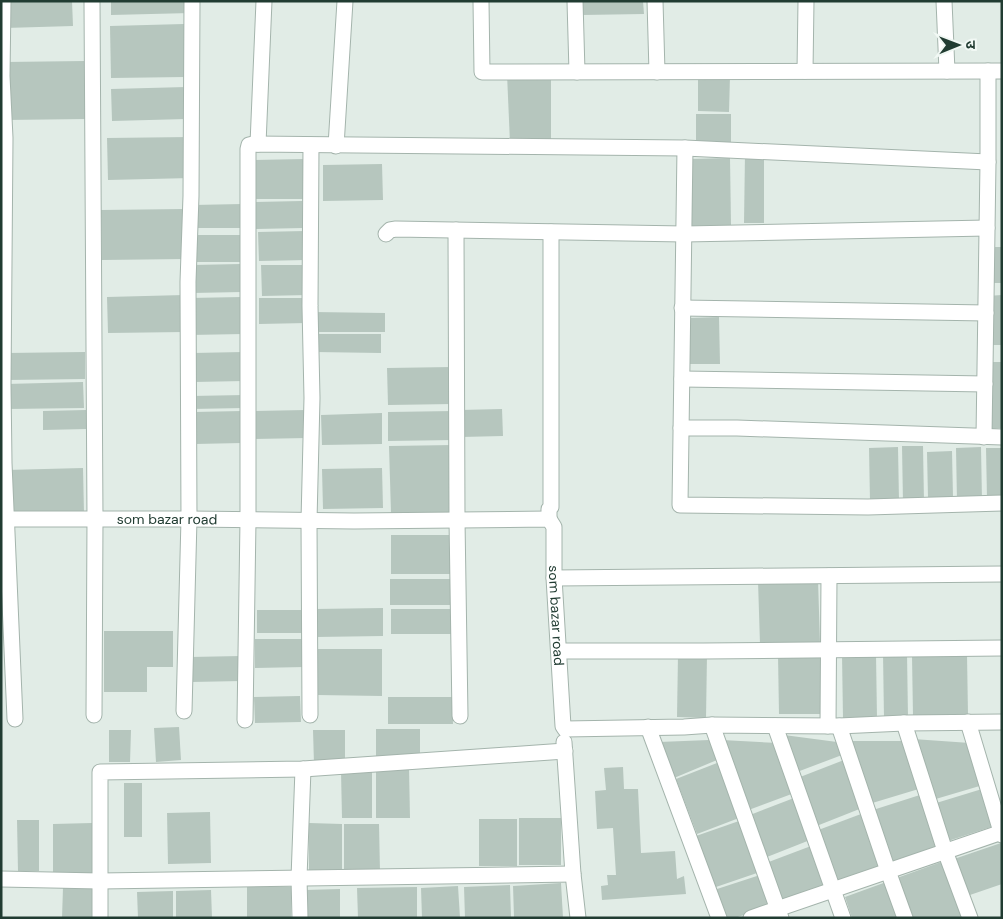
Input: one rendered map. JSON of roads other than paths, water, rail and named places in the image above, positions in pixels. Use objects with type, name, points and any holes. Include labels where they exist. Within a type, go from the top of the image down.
[{"type":"street","points":[[3,1],[3,463],[7,519],[6,614],[15,719]]},
{"type":"street","points":[[92,1],[95,520],[94,715]]},
{"type":"street","points":[[184,711],[189,519],[188,282],[191,196],[192,1]]},
{"type":"street","points":[[258,144],[264,1]]},
{"type":"street","points":[[336,146],[345,1]]},
{"type":"street","points":[[481,1],[482,72],[995,71],[988,162],[984,437]]},
{"type":"street","points":[[575,1],[577,72]]},
{"type":"street","points":[[655,1],[657,72]]},
{"type":"street","points":[[805,71],[806,1]]},
{"type":"street","points":[[944,1],[947,71]]},
{"type":"street","points":[[245,720],[248,520],[249,145],[685,148],[988,162]]},
{"type":"street","points":[[310,715],[309,521],[312,398],[310,306],[312,145]]},
{"type":"street","points":[[685,148],[680,505],[868,507],[1002,503]]},
{"type":"street","points":[[386,234],[390,230],[396,229],[684,234],[987,228]]},
{"type":"street","points":[[456,230],[460,716]]},
{"type":"street","points":[[549,519],[549,509],[551,507],[551,232]]},
{"type":"street","points":[[682,308],[986,313]]},
{"type":"street","points":[[682,379],[985,384]]},
{"type":"street","points":[[681,428],[747,428],[1002,437]]},
{"type":"street","name":"som bazar road","points":[[7,519],[309,521],[549,519],[554,527],[554,578],[573,874],[578,918]]},
{"type":"street","points":[[554,578],[1002,574]]},
{"type":"street","points":[[829,576],[828,650],[834,726],[905,918]]},
{"type":"street","points":[[559,651],[703,652],[1002,648]]},
{"type":"street","points":[[752,918],[779,913],[832,890],[1001,833],[968,722]]},
{"type":"street","points":[[564,728],[712,725],[834,726],[1002,722]]},
{"type":"street","points":[[904,723],[945,852],[970,918]]},
{"type":"street","points":[[712,725],[779,913]]},
{"type":"street","points":[[775,726],[843,918]]},
{"type":"street","points":[[648,727],[719,918]]},
{"type":"street","points":[[100,918],[100,772],[303,769],[565,751]]},
{"type":"street","points":[[300,918],[299,878],[303,769]]},
{"type":"street","points":[[1,879],[100,881],[573,874]]}]
